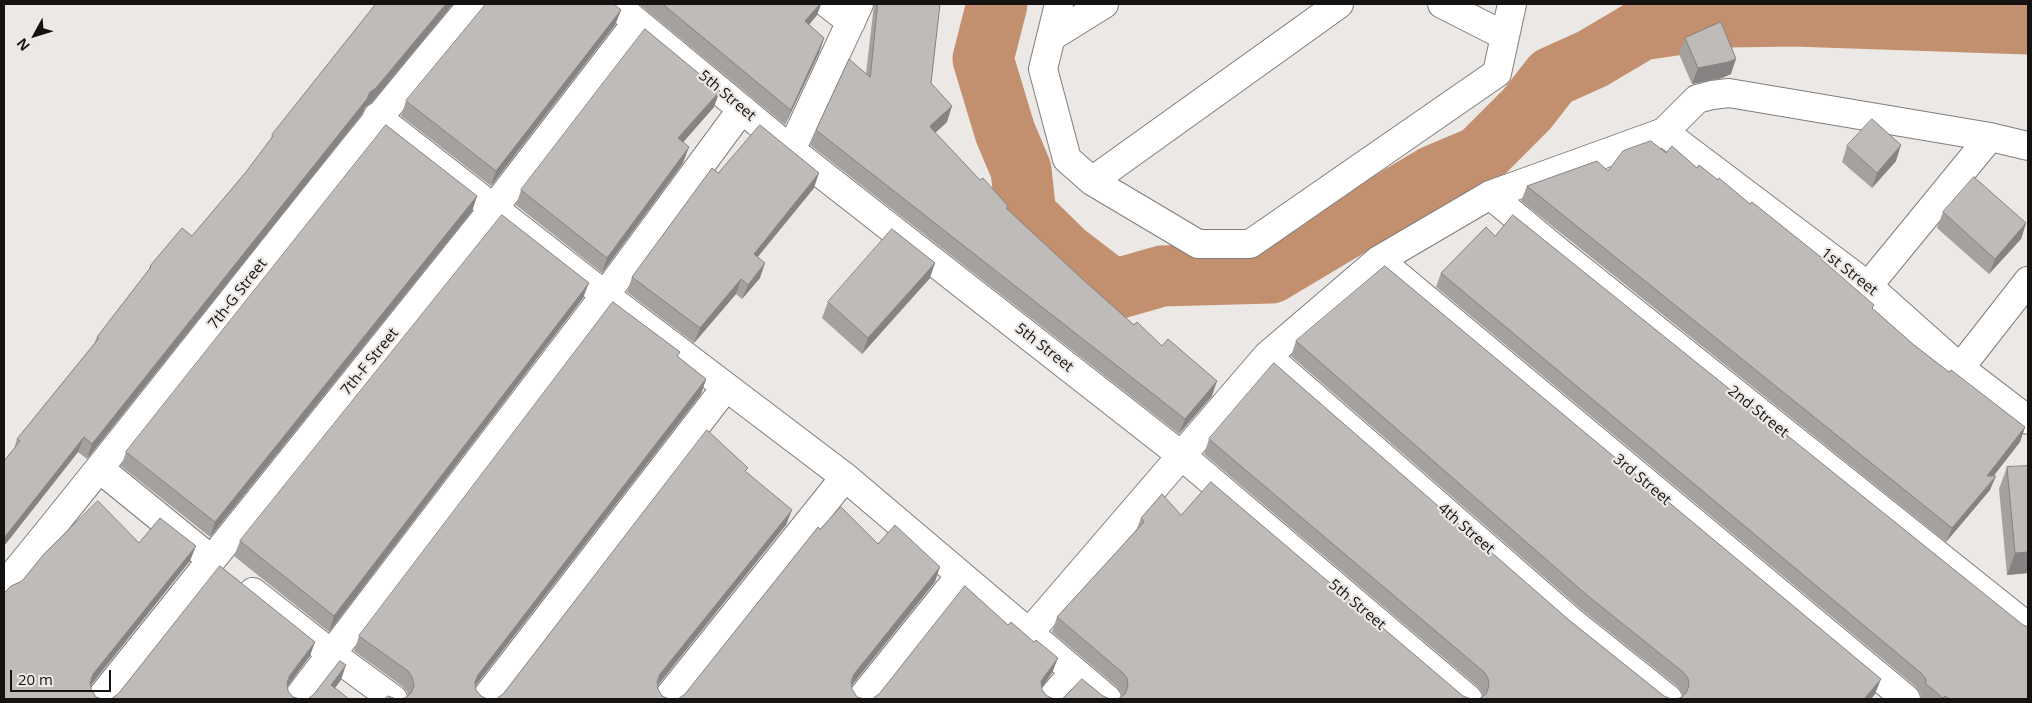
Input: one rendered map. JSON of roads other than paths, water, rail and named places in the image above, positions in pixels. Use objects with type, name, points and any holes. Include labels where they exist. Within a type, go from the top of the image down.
[{"type":"street","name":"7th-G Street","points":[[4,586],[100,469],[377,117],[472,4]]},
{"type":"street","name":"5th Street","points":[[614,4],[791,150],[1182,456],[1468,699]]},
{"type":"street","points":[[791,150],[856,13],[828,4]]},
{"type":"street","points":[[1059,4],[1043,69],[1067,159],[1092,181],[1198,244],[1250,244],[1497,73],[1512,4]]},
{"type":"street","points":[[1051,37],[1104,4]]},
{"type":"street","points":[[1092,181],[1339,4]]},
{"type":"street","points":[[1442,4],[1505,36]]},
{"type":"street","name":"7th-F Street","points":[[100,699],[493,209],[637,22]]},
{"type":"street","points":[[1028,634],[1267,356],[1379,260],[1490,195],[1664,132],[1697,99],[1729,93],[1990,137],[2028,146]]},
{"type":"street","points":[[297,699],[605,295],[742,109]]},
{"type":"street","points":[[377,117],[493,209],[845,477],[1107,699]]},
{"type":"street","name":"1st Street","points":[[1664,132],[1868,286],[1960,368],[2028,420]]},
{"type":"street","points":[[1868,286],[1990,137]]},
{"type":"street","name":"2nd Street","points":[[1490,195],[2028,627]]},
{"type":"street","name":"3rd Street","points":[[1379,260],[1906,699]]},
{"type":"street","points":[[1960,368],[2028,281]]},
{"type":"street","name":"4th Street","points":[[1267,356],[1573,623],[1668,699]]},
{"type":"street","points":[[485,699],[726,387]]},
{"type":"street","points":[[100,469],[332,655],[393,699]]},
{"type":"street","points":[[667,699],[845,477]]},
{"type":"street","points":[[861,699],[960,576]]},
{"type":"street","points":[[1051,699],[1074,672]]},
{"type":"waterway","points":[[997,4],[983,59],[1005,132],[1021,170],[1026,215],[1066,254],[1113,290],[1162,276],[1271,273],[1435,175],[1480,156],[1527,109],[1552,77],[1592,59],[1641,30],[1729,17],[1794,16],[2028,24]]}]
